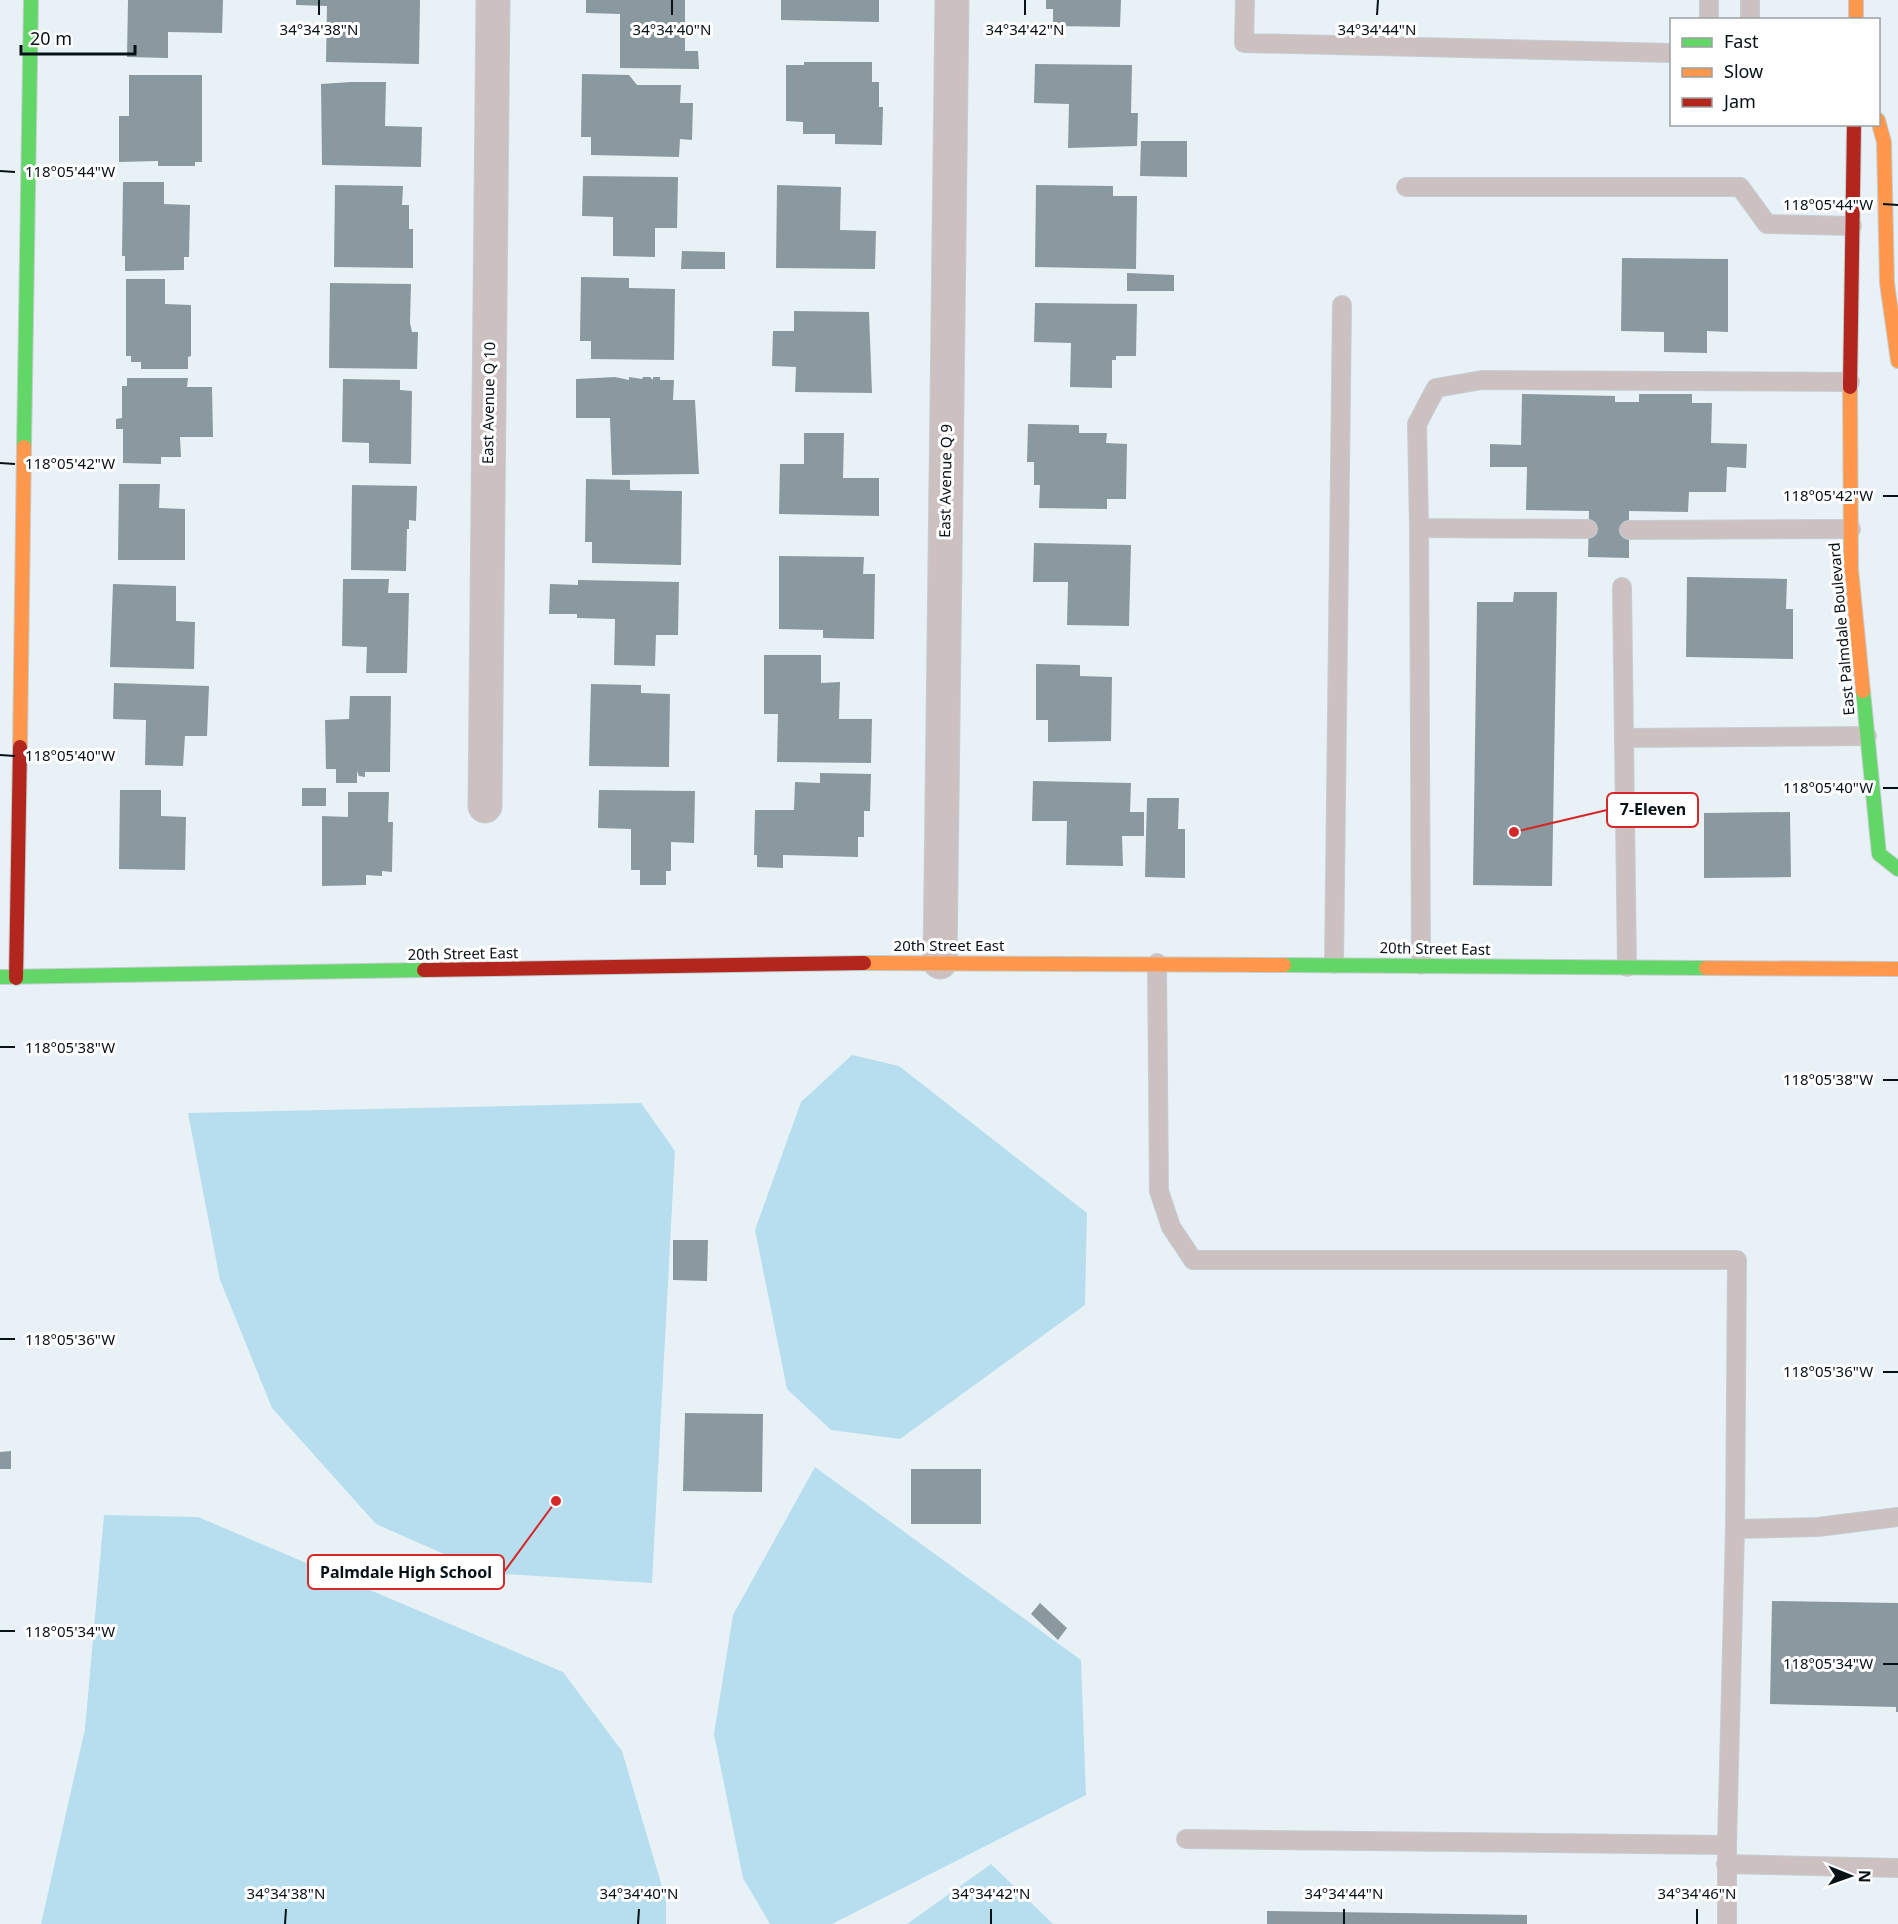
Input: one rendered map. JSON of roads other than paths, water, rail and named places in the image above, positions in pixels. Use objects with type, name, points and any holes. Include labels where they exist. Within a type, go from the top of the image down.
[{"type":"main road","points":[[16,978],[31,0]]},
{"type":"main road","points":[[1856,0],[1856,18]]},
{"type":"main road","name":"East Palmdale Boulevard","points":[[1854,126],[1850,382],[1851,569],[1879,855],[1898,868]]},
{"type":"main road","points":[[1880,126],[1884,142],[1887,283],[1898,360]]},
{"type":"main road","name":"20th Street East","points":[[0,977],[940,962],[1898,969]]},
{"type":"street","name":"East Avenue Q 10","points":[[485,806],[493,0]]},
{"type":"street","name":"East Avenue Q 9","points":[[940,962],[952,0]]},
{"type":"lane","points":[[1245,0],[1244,43],[1670,53]]},
{"type":"lane","points":[[1709,0],[1709,18]]},
{"type":"lane","points":[[1750,0],[1750,18]]},
{"type":"lane","points":[[1406,187],[1740,187],[1767,224],[1852,226]]},
{"type":"lane","points":[[1334,964],[1342,305]]},
{"type":"lane","points":[[1421,965],[1418,424],[1436,388],[1482,380],[1850,382]]},
{"type":"lane","points":[[1419,528],[1588,529]]},
{"type":"lane","points":[[1629,530],[1851,529]]},
{"type":"lane","points":[[1622,587],[1627,967]]},
{"type":"lane","points":[[1623,738],[1868,736]]},
{"type":"lane","points":[[1157,963],[1160,1191],[1171,1227],[1193,1260],[1737,1260],[1736,1529],[1726,1924]]},
{"type":"lane","points":[[1736,1529],[1818,1527],[1898,1517]]},
{"type":"lane","points":[[1186,1839],[1727,1845]]},
{"type":"lane","points":[[1726,1864],[1898,1868]]},
{"type":"place","name":"7-Eleven","points":[[1514,832]]},
{"type":"place","name":"Palmdale High School","points":[[556,1501]]}]
